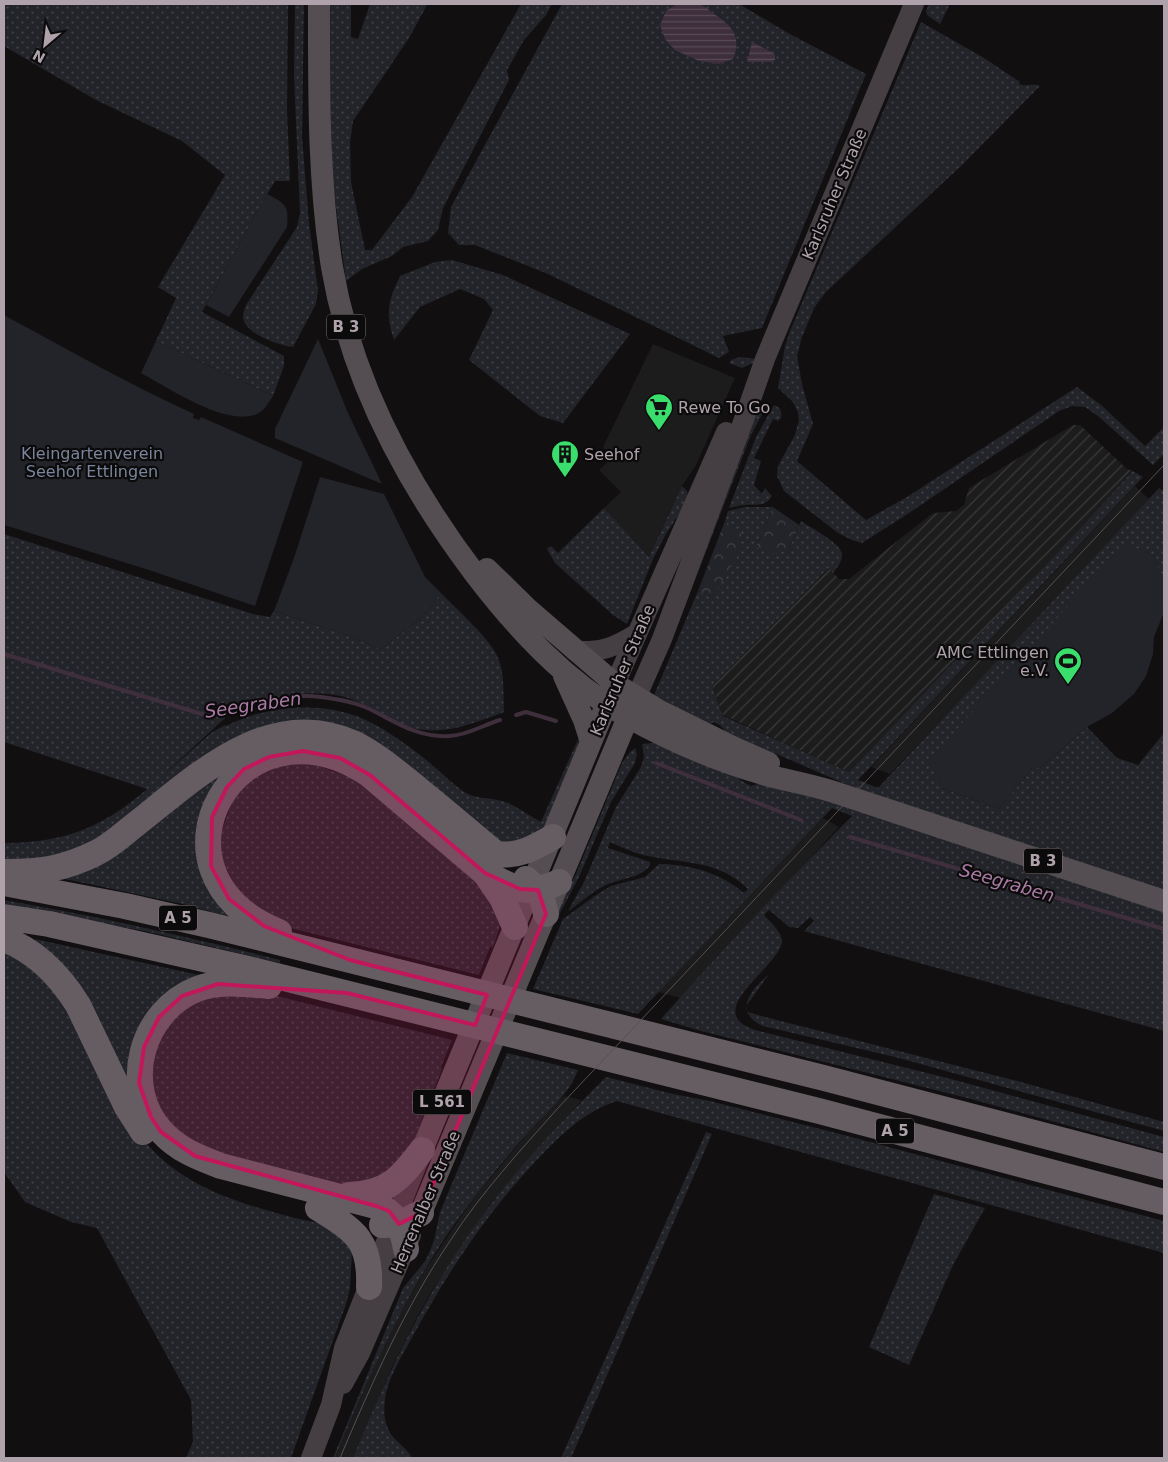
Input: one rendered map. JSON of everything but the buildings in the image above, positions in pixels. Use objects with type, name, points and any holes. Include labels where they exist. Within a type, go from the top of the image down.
[{"type":"highway","points":[[4,872],[33,872],[54,869],[86,858],[111,844],[204,771],[235,750],[276,736],[305,733],[335,737],[351,742],[380,758],[490,863],[506,884],[540,887],[546,914]]},
{"type":"highway","points":[[350,960],[264,926],[238,909],[219,884],[211,866],[209,832],[218,802],[227,788],[244,769],[269,757],[294,752],[321,753],[340,758],[370,775],[490,863],[502,898],[515,927]]},
{"type":"highway","points":[[490,863],[506,855],[526,851],[553,837]]},
{"type":"highway","name":"A 5","points":[[4,884],[125,906],[350,960],[833,1081],[1164,1167]]},
{"type":"highway","name":"A 5","points":[[4,917],[108,936],[347,993],[819,1111],[1164,1202]]},
{"type":"highway","points":[[4,939],[42,962],[62,982],[78,1005],[127,1107],[146,1137],[166,1157],[188,1170],[328,1202],[383,1208],[402,1220],[406,1249]]},
{"type":"highway","points":[[347,993],[241,984],[218,984],[198,989],[182,996],[159,1017],[150,1031],[144,1047],[139,1083],[143,1100],[151,1117],[161,1132],[177,1146],[196,1156],[328,1202],[364,1195],[388,1187],[397,1180],[422,1150]]},
{"type":"highway","points":[[328,1202],[362,1245],[368,1258],[369,1287]]},
{"type":"main road","name":"B 3","points":[[320,4],[320,136],[324,199],[332,268],[352,345],[377,412],[394,447],[452,543],[512,620],[560,668],[589,693],[611,695]]},
{"type":"main road","name":"Karlsruher Straße","points":[[501,962],[515,927],[540,887],[610,758],[632,708],[665,631],[743,422],[755,384],[914,4]]},
{"type":"main road","name":"Karlsruher Straße","points":[[540,887],[553,837],[636,634],[740,402],[755,384]]},
{"type":"main road","name":"B 3","points":[[429,506],[500,582],[575,651],[611,695],[632,708],[662,735],[726,762],[769,776],[828,790],[1164,901]]},
{"type":"main road","points":[[575,651],[599,651],[622,643],[636,634]]},
{"type":"main road","points":[[560,668],[584,720],[591,742]]},
{"type":"main road","name":"B 3","points":[[632,708],[694,728],[828,790]]},
{"type":"main road","points":[[610,758],[630,744],[650,736],[662,735]]},
{"type":"main road","name":"Herrenalber Straße","points":[[311,1458],[330,1405],[344,1348],[369,1287],[486,1060],[546,914]]},
{"type":"main road","name":"Herrenalber Straße","points":[[402,1220],[422,1150],[501,962]]},
{"type":"main road","name":"Herrenalber Straße","points":[[330,1405],[360,1353],[406,1249]]},
{"type":"highlighted area","points":[[303,751],[340,758],[370,775],[485,873],[520,889],[538,890],[546,914],[421,1213],[399,1224],[389,1211],[376,1206],[195,1156],[161,1132],[151,1117],[139,1083],[144,1047],[159,1017],[182,996],[218,984],[347,993],[475,1025],[487,995],[350,960],[264,926],[229,899],[211,866],[212,817],[227,787],[244,769],[269,757]]},
{"type":"shaded area","points":[[677,4],[702,5],[726,23],[734,32],[736,38],[736,51],[733,59],[719,64],[699,61],[675,50],[665,39],[660,25],[666,11]]},
{"type":"shaded area","points":[[752,42],[773,53],[775,60],[770,62],[747,62]]},
{"type":"shaded area","points":[[653,344],[735,378],[696,465],[682,486],[649,557],[604,508],[621,492],[599,470],[613,457],[603,447]]},
{"type":"shaded area","points":[[1073,425],[1080,425],[1127,469],[1133,471],[849,772],[723,715],[712,686],[828,567],[839,579],[849,579],[933,513],[956,511],[964,505],[969,488]]},
{"type":"shaded area","points":[[1135,486],[1149,499],[1059,597],[890,774],[871,767]]},
{"type":"shaded area","points":[[823,818],[839,827],[680,998],[658,992]]},
{"type":"shaded area","points":[[564,1096],[582,1100],[490,1204],[433,1289],[417,1317],[391,1369],[353,1458],[335,1458],[377,1360],[396,1321],[426,1269],[483,1187],[529,1132]]},
{"type":"green space","points":[[4,4],[288,4],[287,110],[290,181],[275,181],[202,312],[284,356],[284,366],[273,396],[156,341],[176,298],[158,287],[225,175],[182,141],[96,100],[4,46]]},
{"type":"green space","points":[[295,4],[304,4],[302,137],[309,223],[318,291],[316,304],[293,347],[273,342],[252,331],[244,321],[243,313],[246,305],[297,227],[300,213],[294,76]]},
{"type":"green space","points":[[328,4],[351,4],[351,37],[358,39],[370,4],[427,5],[409,38],[353,121],[350,142],[351,182],[365,250],[372,250],[412,197],[521,4],[552,4],[546,15],[524,40],[507,70],[509,80],[443,208],[438,230],[428,241],[403,247],[392,256],[362,269],[346,281],[332,176]]},
{"type":"green space","points":[[562,4],[739,4],[788,33],[866,74],[762,328],[723,336],[729,352],[719,358],[548,274],[475,245],[459,245],[448,233],[451,207]]},
{"type":"green space","points":[[929,4],[950,4],[940,24],[927,15],[926,11]]},
{"type":"green space","points":[[921,22],[984,58],[1020,82],[1019,84],[1040,86],[962,165],[826,292],[814,308],[802,337],[797,356],[802,384],[813,424],[797,461],[866,520],[907,497],[1077,387],[1101,405],[1145,446],[1164,427],[1164,454],[1153,465],[1098,416],[1085,407],[1072,406],[1059,411],[862,543],[838,533],[784,491],[777,476],[778,466],[795,435],[799,420],[798,412],[793,402],[778,388],[785,346],[790,331]]},
{"type":"green space","points":[[267,194],[285,206],[287,210],[287,227],[229,317],[206,305]]},
{"type":"green space","points":[[452,260],[503,275],[630,334],[563,423],[540,416],[469,360],[493,310],[484,299],[460,289],[420,307],[394,340],[389,322],[389,307],[400,276],[435,262]]},
{"type":"green space","name":"Kleingartenverein Seehof Ettlingen","points":[[4,315],[194,414],[193,418],[199,420],[201,417],[303,462],[255,606],[149,570],[4,525]]},
{"type":"green space","points":[[318,339],[348,413],[382,484],[275,438],[275,429]]},
{"type":"green space","points":[[156,341],[273,396],[260,412],[241,417],[212,410],[181,396],[141,373]]},
{"type":"green space","points":[[740,357],[756,359],[753,363],[742,368],[729,363],[731,360]]},
{"type":"green space","points":[[768,403],[751,435],[652,686],[758,407]]},
{"type":"green space","points":[[774,405],[780,410],[781,418],[778,421],[773,419],[754,458],[761,461],[754,485],[762,494],[765,488],[772,496],[767,502],[757,505],[742,505],[729,508],[756,437]]},
{"type":"green space","points":[[1133,471],[1143,477],[858,780],[878,788],[1159,488],[1164,491],[1164,581],[1153,555],[942,788],[999,809],[1032,768],[1040,768],[1087,727],[1117,758],[1138,765],[1164,733],[1164,893],[848,785],[726,732],[714,722],[707,725],[654,695],[698,591],[713,596],[742,533],[725,521],[728,511],[745,507],[773,507],[756,547],[788,551],[801,521],[826,536],[837,546],[841,551],[841,560],[833,573],[828,568],[712,686],[723,716],[849,772]]},
{"type":"green space","points":[[320,477],[384,494],[425,577],[441,593],[422,617],[381,649],[341,633],[274,611],[294,558]]},
{"type":"green space","points":[[682,486],[687,492],[688,500],[666,534],[653,559],[627,624],[613,615],[555,563],[547,549],[551,546],[558,553],[604,508],[649,557]]},
{"type":"green space","points":[[773,507],[799,525],[788,551],[770,554],[756,547]]},
{"type":"green space","points":[[725,521],[742,532],[737,557],[713,596],[698,591]]},
{"type":"green space","points":[[4,534],[253,614],[270,617],[274,611],[341,633],[381,649],[422,617],[441,593],[481,633],[494,650],[502,671],[504,712],[466,725],[441,730],[428,730],[400,724],[345,697],[316,693],[286,695],[228,708],[225,718],[158,780],[211,733],[225,725],[274,710],[291,708],[326,709],[359,717],[383,729],[420,755],[469,795],[508,803],[541,822],[580,735],[578,745],[541,835],[508,849],[284,728],[93,847],[4,865],[4,843],[45,840],[81,831],[114,814],[147,789],[4,742]]},
{"type":"green space","name":"AMC Ettlingen e.V.","points":[[1129,545],[1153,555],[1164,582],[1164,612],[1154,637],[1153,654],[1146,676],[1134,694],[1112,713],[1087,727],[1040,768],[1032,768],[999,809],[942,788],[928,761],[1118,551]]},
{"type":"green space","points":[[306,739],[326,741],[344,746],[377,764],[392,774],[505,868],[502,872],[388,776],[367,761],[336,747],[311,743],[278,747],[262,752],[248,760],[224,782],[210,806],[201,834],[204,862],[214,890],[234,918],[183,904],[51,876],[87,864],[110,852],[229,761],[272,745]]},
{"type":"green space","points":[[653,743],[727,771],[751,786],[761,783],[781,786],[1164,912],[1164,1031],[804,931],[814,921],[810,917],[798,928],[789,927],[769,910],[764,915],[781,937],[779,950],[748,987],[739,1000],[735,1011],[740,1022],[755,1030],[951,1079],[1164,1137],[1164,1152],[971,1099],[701,1031],[661,1019],[756,915],[852,816],[832,808],[638,1014],[533,989],[563,919],[611,886],[645,877],[659,864],[670,864],[693,868],[715,875],[744,893],[748,889],[736,879],[712,867],[643,855],[610,842],[608,848],[650,862],[650,866],[635,876],[601,887],[568,911],[584,882],[616,807],[641,767],[644,757],[642,744]]},
{"type":"green space","points":[[635,748],[637,754],[635,763],[611,802],[579,877],[548,936],[558,908],[576,874],[622,763]]},
{"type":"green space","points":[[296,758],[361,781],[492,892],[502,921],[493,947],[490,947],[479,975],[286,927],[242,902],[216,846],[238,786]]},
{"type":"green space","points":[[4,900],[177,935],[280,960],[280,963],[149,932],[4,904]]},
{"type":"green space","points":[[35,939],[199,975],[134,1056],[180,1157],[35,944]]},
{"type":"green space","points":[[4,944],[48,975],[139,1134],[168,1164],[202,1186],[240,1202],[292,1217],[329,1225],[352,1251],[350,1289],[346,1304],[291,1458],[186,1458],[193,1442],[191,1400],[97,1228],[71,1222],[25,1202],[4,1172]]},
{"type":"green space","points":[[769,974],[747,1005],[751,994]]},
{"type":"green space","points":[[257,991],[452,1040],[406,1161],[355,1191],[189,1144],[155,1107],[150,1059],[165,1023],[206,994]]},
{"type":"green space","points":[[748,1012],[1017,1081],[1164,1122],[1164,1131],[895,1057],[763,1026]]},
{"type":"green space","points":[[507,1053],[578,1070],[563,1095],[504,1161],[464,1211],[425,1269],[392,1330],[335,1458],[333,1458],[403,1288],[426,1260],[434,1241],[440,1212]]},
{"type":"green space","points":[[606,1077],[844,1135],[1164,1221],[1164,1253],[617,1101],[593,1112],[571,1127],[533,1164],[483,1224],[427,1311],[396,1366],[386,1392],[385,1400],[384,1411],[387,1427],[393,1437],[408,1451],[412,1458],[353,1458],[403,1346],[432,1292],[465,1240],[514,1175]]},
{"type":"green space","points":[[706,1132],[712,1134],[571,1458],[561,1458]]},
{"type":"green space","points":[[934,1194],[985,1208],[953,1265],[909,1365],[869,1347]]},
{"type":"waterway","name":"Seegraben","points":[[4,654],[205,715],[273,699],[312,696],[354,703],[415,731],[437,736],[463,734],[500,720]]},
{"type":"waterway","name":"Seegraben","points":[[516,715],[526,712],[556,721]]},
{"type":"waterway","name":"Seegraben","points":[[656,763],[801,820]]},
{"type":"waterway","name":"Seegraben","points":[[850,837],[1164,929]]},
{"type":"tram line","points":[[340,1458],[377,1374],[418,1293],[462,1223],[501,1173],[558,1108],[1164,465]]},
{"type":"place","name":"Rewe To Go","points":[[659,431]]},
{"type":"place","name":"Seehof","points":[[565,478]]},
{"type":"place","name":"AMC Ettlingen e.V.","points":[[1068,685]]}]
